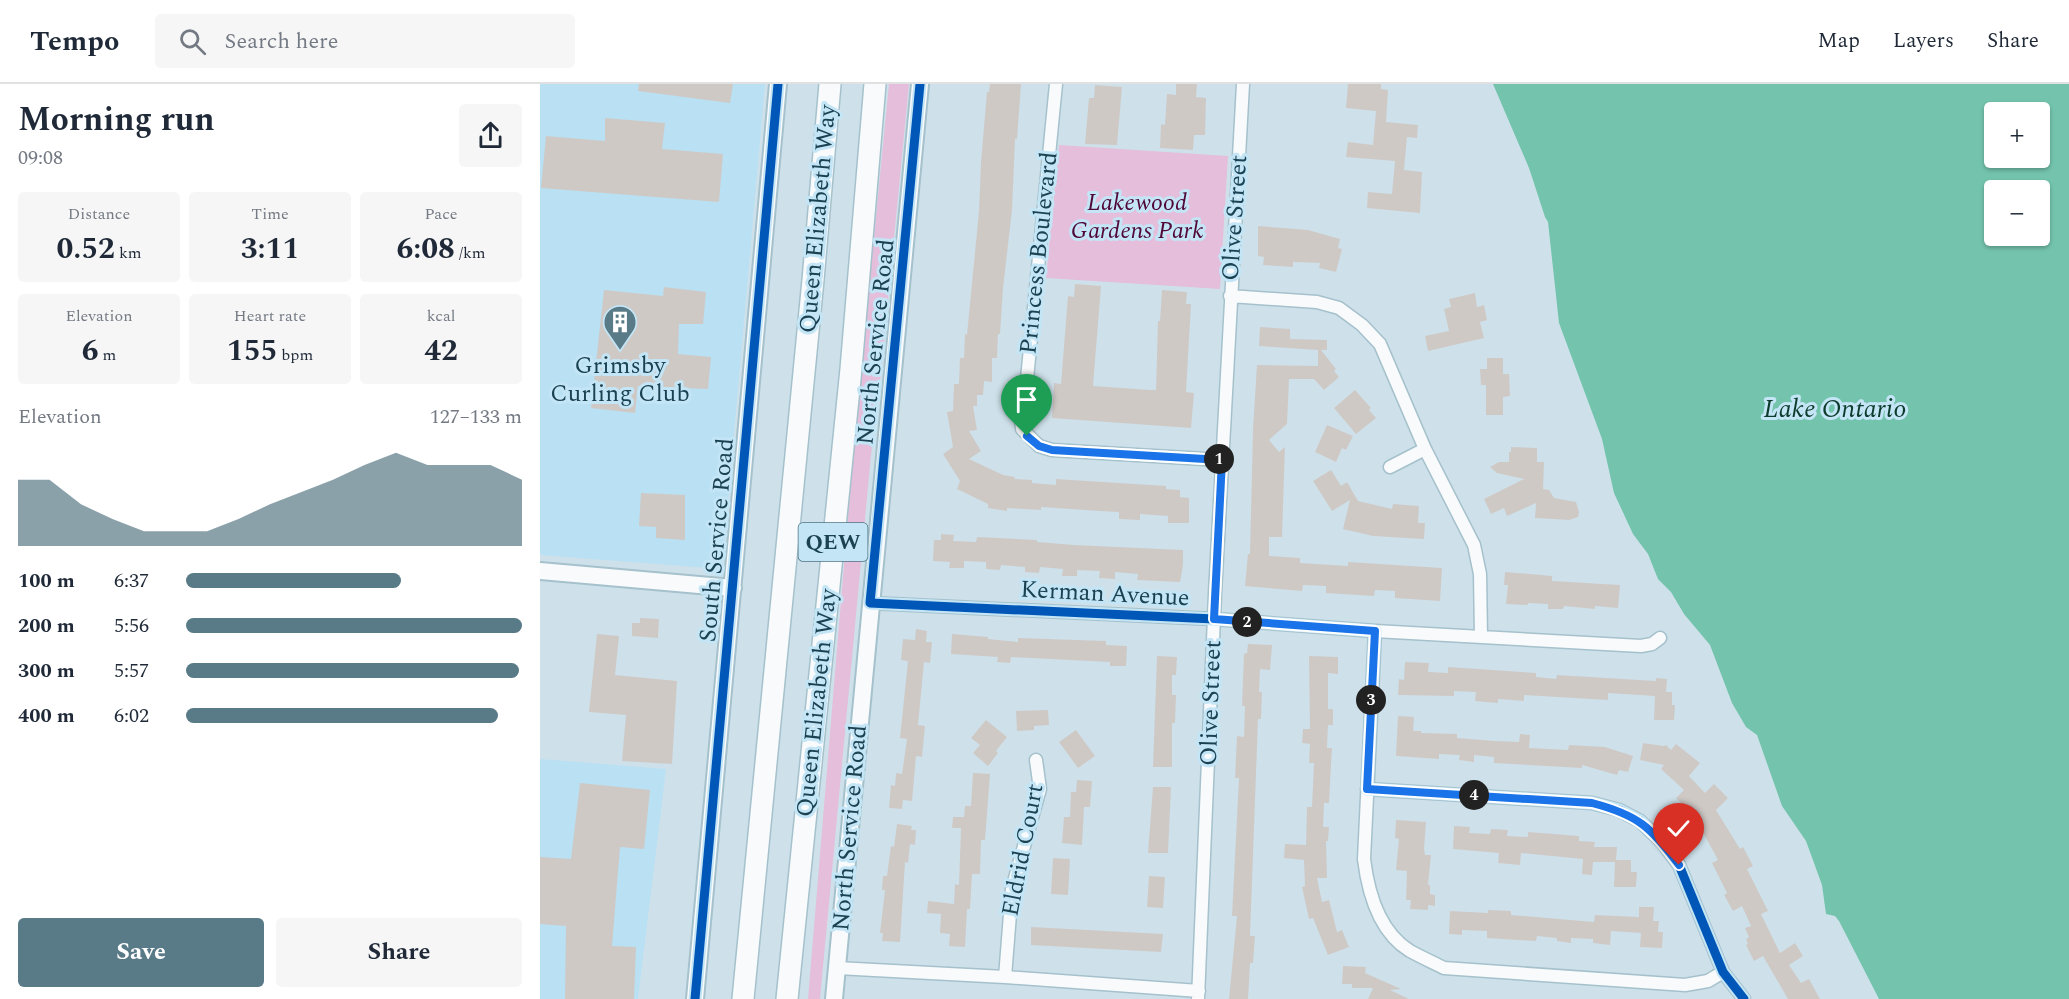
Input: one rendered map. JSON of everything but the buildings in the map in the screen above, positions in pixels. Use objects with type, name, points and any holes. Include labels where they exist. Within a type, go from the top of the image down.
[{"type":"highway","name":"Queen Elizabeth Way","points":[[743,999],[830,84]]},
{"type":"highway","name":"Queen Elizabeth Way","points":[[787,999],[851,369],[875,84]]},
{"type":"street","name":"South Service Road","points":[[695,999],[778,84]]},
{"type":"street","name":"North Service Road","points":[[834,999],[920,84]]},
{"type":"street","name":"Princess Boulevard","points":[[1056,84],[1026,388],[1020,408],[1022,429],[1039,446],[1052,450],[1222,460]]},
{"type":"street","name":"Olive Street","points":[[1199,995],[1214,619],[1230,296],[1244,84]]},
{"type":"street","points":[[1230,296],[1317,302],[1339,309],[1362,325],[1380,344],[1425,449],[1474,545],[1480,574],[1481,636]]},
{"type":"street","points":[[1390,467],[1425,449]]},
{"type":"street","points":[[540,571],[733,588]]},
{"type":"street","name":"Kerman Avenue","points":[[870,603],[1214,619],[1375,631],[1641,646],[1652,644],[1660,638]]},
{"type":"street","points":[[1375,631],[1364,858],[1367,883],[1376,911],[1391,933],[1408,950],[1444,968],[1685,985],[1708,981],[1723,972]]},
{"type":"street","name":"Eldrid Court","points":[[1005,977],[1012,889],[1040,789],[1036,760]]},
{"type":"street","points":[[1367,789],[1592,803],[1619,810],[1640,821],[1662,842],[1679,865],[1723,972],[1744,999]]},
{"type":"street","points":[[837,968],[1005,977],[1199,995]]},
{"type":"shaded area","points":[[540,84],[765,84],[722,569],[540,555]]},
{"type":"shaded area","points":[[540,759],[666,769],[638,999],[540,999]]},
{"type":"green space","points":[[889,84],[909,84],[871,455],[820,999],[808,999],[856,420]]},
{"type":"green space","name":"Lakewood Gardens Park","points":[[1059,145],[1228,156],[1220,289],[1046,278]]},
{"type":"water","name":"Lake Ontario","points":[[1493,84],[2069,84],[2069,999],[1879,999],[1839,921],[1835,916],[1826,914],[1822,885],[1806,841],[1782,806],[1757,735],[1746,727],[1732,703],[1710,645],[1684,614],[1671,592],[1658,579],[1648,554],[1633,534],[1614,493],[1602,439],[1559,323],[1548,222],[1529,168]]},
{"type":"cycle path","points":[[695,999],[778,84]]},
{"type":"cycle path","points":[[920,84],[870,603],[1214,619],[1375,631],[1367,789],[1592,803],[1619,810],[1640,821],[1662,842],[1679,865],[1723,972],[1744,999]]},
{"type":"place","name":"Grimsby Curling Club","points":[[620,351]]},
{"type":"route","points":[[1027,436],[1039,446],[1052,450],[1222,460],[1214,619],[1375,631],[1367,789],[1592,803],[1619,810],[1640,821],[1662,842],[1679,865]]}]
